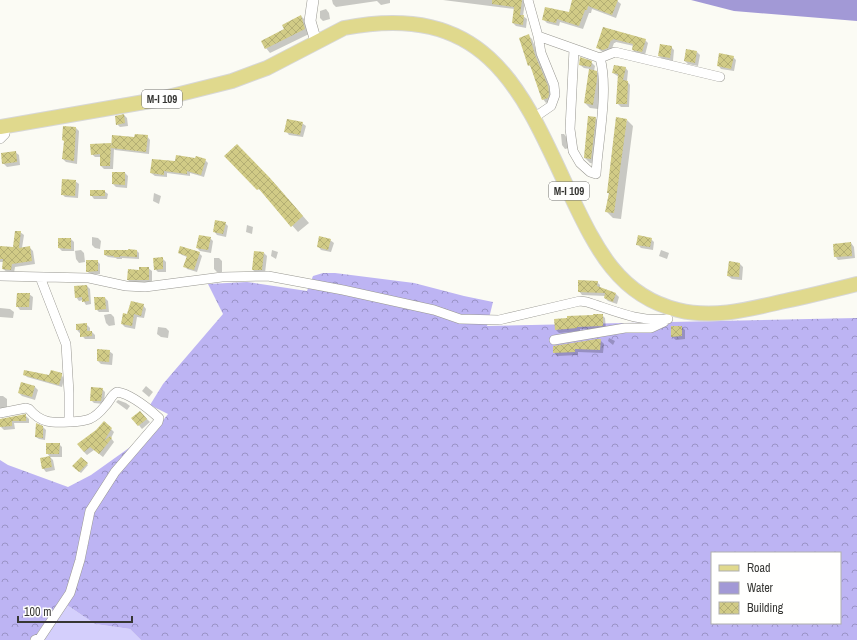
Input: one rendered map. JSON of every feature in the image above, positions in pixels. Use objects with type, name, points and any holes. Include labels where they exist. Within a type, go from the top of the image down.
[{"type":"main road","name":"M-I 109","points":[[3,126],[156,100],[232,81],[267,68],[354,24],[390,16],[414,15],[432,18],[450,23],[467,31],[480,40],[500,60],[514,79],[535,117],[590,235],[611,268],[621,280],[643,296],[661,305],[672,315],[689,312],[711,314],[736,312],[857,284]]},
{"type":"street","points":[[313,0],[310,21],[316,42]]},
{"type":"street","points":[[528,0],[541,52],[554,84],[555,95],[551,106],[535,117]]},
{"type":"street","points":[[538,36],[600,58],[615,52],[720,77]]},
{"type":"street","points":[[574,49],[570,129],[573,151],[580,163],[590,172],[596,174],[603,98],[602,67],[600,58]]},
{"type":"street","points":[[0,139],[5,134],[3,126]]},
{"type":"street","points":[[0,276],[90,278],[126,286],[145,287],[222,276],[268,276],[343,290],[434,310],[460,319],[499,320],[580,301],[639,319],[656,320],[672,315]]},
{"type":"street","points":[[40,277],[66,344],[69,422]]},
{"type":"street","points":[[554,340],[625,328],[651,328],[672,315]]},
{"type":"street","points":[[0,413],[26,408],[41,420],[57,423],[79,422],[94,417],[106,406],[114,394],[121,392],[153,411],[159,418],[158,422],[115,472],[90,511],[80,560],[70,593],[40,638],[35,640]]},
{"type":"shaded area","points":[[61,601],[95,624],[130,629],[141,640],[35,640],[38,632]]},
{"type":"green space","points":[[323,273],[335,273],[414,283],[493,302],[487,326],[857,318],[857,640],[141,640],[130,629],[95,624],[61,601],[38,632],[35,640],[0,640],[0,460],[8,465],[68,487],[91,475],[157,428],[168,414],[150,405],[163,384],[223,314],[208,284],[247,282],[307,291],[313,276]]},
{"type":"water","points":[[691,0],[857,0],[857,21],[734,11]]},
{"type":"building","points":[[492,0],[522,0],[520,15],[524,15],[523,25],[512,23],[514,7],[492,4]]},
{"type":"building","points":[[572,0],[618,0],[612,15],[588,6],[579,26],[557,19],[556,23],[542,20],[545,7],[569,12]]},
{"type":"building","points":[[301,15],[305,29],[265,49],[261,41],[284,29],[282,25]]},
{"type":"building","points":[[603,27],[646,39],[642,52],[632,50],[633,44],[613,39],[612,41],[611,40],[608,48],[603,50],[596,48]]},
{"type":"building","points":[[529,34],[535,55],[548,86],[548,98],[542,100],[530,65],[528,66],[519,38]]},
{"type":"building","points":[[660,44],[672,46],[670,58],[658,56]]},
{"type":"building","points":[[686,49],[697,51],[695,63],[684,61]]},
{"type":"building","points":[[719,53],[734,56],[731,69],[717,66]]},
{"type":"building","points":[[580,57],[592,61],[591,67],[579,65]]},
{"type":"building","points":[[614,65],[626,67],[623,80],[628,81],[627,104],[616,104],[618,74],[612,73]]},
{"type":"building","points":[[589,69],[597,71],[593,105],[584,103]]},
{"type":"building","points":[[124,114],[125,123],[116,125],[115,116]]},
{"type":"building","points":[[588,116],[596,117],[591,159],[584,158]]},
{"type":"building","points":[[616,117],[627,119],[614,213],[605,212],[609,193],[607,193]]},
{"type":"building","points":[[287,119],[303,122],[300,135],[284,132]]},
{"type":"building","points":[[63,126],[76,127],[74,161],[62,159],[64,141],[62,140]]},
{"type":"building","points":[[135,134],[148,135],[146,152],[111,148],[112,135],[134,137]]},
{"type":"building","points":[[111,143],[110,166],[100,166],[100,154],[91,155],[90,144]]},
{"type":"building","points":[[237,144],[270,178],[303,216],[291,227],[259,189],[257,190],[224,156]]},
{"type":"building","points":[[16,151],[17,162],[2,164],[1,153]]},
{"type":"building","points":[[176,155],[195,158],[196,156],[206,159],[201,175],[187,171],[187,174],[164,171],[164,175],[150,173],[152,159],[175,161]]},
{"type":"building","points":[[112,172],[125,172],[125,185],[112,184]]},
{"type":"building","points":[[62,179],[76,180],[75,196],[61,195]]},
{"type":"building","points":[[90,190],[105,190],[105,196],[90,196]]},
{"type":"building","points":[[215,220],[226,222],[223,234],[213,232]]},
{"type":"building","points":[[15,231],[21,231],[19,248],[30,246],[32,261],[12,264],[11,270],[2,269],[3,259],[0,259],[0,246],[13,247]]},
{"type":"building","points":[[199,235],[211,237],[208,250],[196,248]]},
{"type":"building","points":[[638,235],[652,238],[650,247],[636,245]]},
{"type":"building","points":[[319,236],[331,239],[328,250],[317,247]]},
{"type":"building","points":[[58,238],[71,238],[71,249],[58,248]]},
{"type":"building","points":[[851,242],[852,256],[834,257],[833,244]]},
{"type":"building","points":[[180,246],[200,252],[194,270],[183,267],[187,256],[178,253]]},
{"type":"building","points":[[104,250],[137,250],[137,257],[114,257],[104,255]]},
{"type":"building","points":[[254,251],[264,252],[262,270],[252,270]]},
{"type":"building","points":[[163,257],[163,269],[154,270],[153,258]]},
{"type":"building","points":[[86,260],[98,260],[98,271],[86,272]]},
{"type":"building","points":[[729,261],[740,263],[739,277],[727,276]]},
{"type":"building","points":[[139,267],[149,267],[149,280],[127,280],[128,269],[139,270]]},
{"type":"building","points":[[578,280],[598,281],[597,286],[616,293],[613,302],[604,298],[605,293],[578,292]]},
{"type":"building","points":[[87,285],[89,301],[82,302],[82,297],[75,298],[74,286]]},
{"type":"building","points":[[17,293],[30,293],[29,307],[16,307]]},
{"type":"building","points":[[94,297],[105,297],[106,309],[95,310]]},
{"type":"building","points":[[131,301],[144,304],[141,316],[134,314],[132,326],[121,324],[123,313],[127,314]]},
{"type":"building","points":[[603,314],[603,326],[555,330],[554,319],[567,318],[567,316]]},
{"type":"building","points":[[87,323],[87,331],[92,331],[92,336],[80,337],[80,330],[76,330],[76,324]]},
{"type":"building","points":[[671,326],[682,326],[682,336],[671,337]]},
{"type":"building","points":[[601,339],[600,350],[575,349],[575,352],[553,353],[553,346]]},
{"type":"building","points":[[97,349],[110,350],[109,362],[97,361]]},
{"type":"building","points":[[24,370],[49,375],[51,370],[62,373],[62,375],[59,385],[23,375]]},
{"type":"building","points":[[21,382],[35,386],[32,397],[18,393]]},
{"type":"building","points":[[91,387],[103,388],[101,401],[90,401]]},
{"type":"building","points":[[140,411],[147,419],[138,426],[131,418]]},
{"type":"building","points":[[26,414],[26,421],[12,421],[12,426],[0,427],[0,419]]},
{"type":"building","points":[[104,421],[112,428],[104,441],[110,436],[112,438],[99,454],[90,447],[84,452],[77,444],[96,430]]},
{"type":"building","points":[[36,423],[43,426],[43,438],[35,437]]},
{"type":"building","points":[[46,443],[60,443],[59,454],[46,454]]},
{"type":"building","points":[[50,456],[52,467],[42,469],[40,458]]},
{"type":"building","points":[[81,457],[88,463],[79,472],[72,466]]}]
